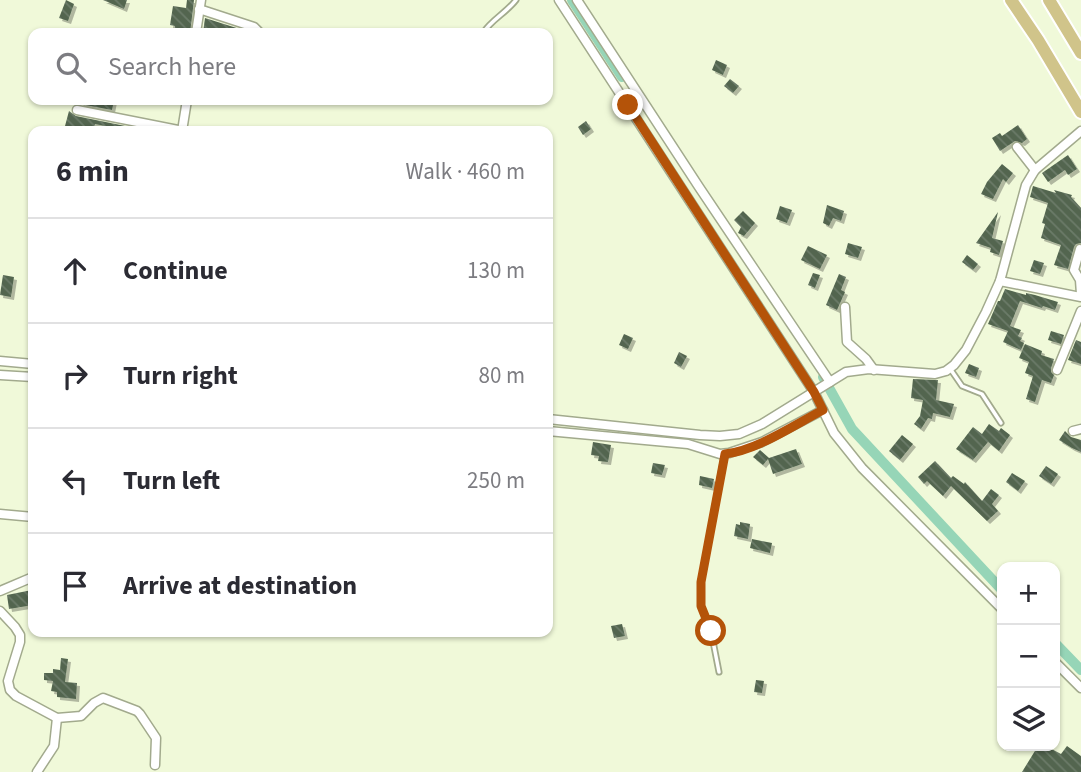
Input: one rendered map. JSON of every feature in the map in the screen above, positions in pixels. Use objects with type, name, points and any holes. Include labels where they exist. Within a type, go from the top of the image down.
[{"type":"highway","points":[[1011,0],[1081,112]]},
{"type":"highway","points":[[1049,0],[1081,53]]},
{"type":"street","points":[[559,0],[822,388]]},
{"type":"street","points":[[577,0],[692,176],[822,388],[823,410],[834,433],[862,468],[997,604]]},
{"type":"street","points":[[197,28],[200,5],[255,28]]},
{"type":"street","points":[[184,126],[186,105]]},
{"type":"street","points":[[77,110],[158,126]]},
{"type":"street","points":[[553,419],[720,436],[739,435],[762,424],[846,372],[874,370],[935,374],[950,368],[971,341],[1000,281],[1026,185],[1035,170],[1081,131]]},
{"type":"street","points":[[1017,147],[1035,170]]},
{"type":"street","points":[[1000,281],[1081,295],[1080,280],[1074,270],[1080,249]]},
{"type":"street","points":[[845,307],[846,342],[866,359],[874,370]]},
{"type":"street","points":[[1057,370],[1081,312]]},
{"type":"street","points":[[0,361],[28,364]]},
{"type":"street","points":[[0,375],[28,377]]},
{"type":"street","points":[[553,432],[688,444],[725,454],[762,442],[823,410]]},
{"type":"street","points":[[0,514],[28,517]]},
{"type":"street","points":[[0,591],[28,579]]},
{"type":"street","points":[[0,611],[20,635],[8,681],[10,690],[20,699],[57,718],[81,716],[103,698],[137,711],[156,738],[155,765]]},
{"type":"street","points":[[1060,667],[1081,688]]},
{"type":"street","points":[[37,772],[54,746],[57,718]]},
{"type":"lane","points":[[487,28],[516,0]]},
{"type":"lane","points":[[950,368],[962,386],[982,394],[1001,423]]},
{"type":"lane","points":[[719,672],[711,631],[701,606],[701,582],[725,454]]},
{"type":"building","points":[[66,0],[74,4],[68,21],[59,18]]},
{"type":"building","points":[[103,0],[127,0],[124,9]]},
{"type":"building","points":[[187,0],[194,0],[191,28],[175,28],[170,25],[173,6],[186,8]]},
{"type":"building","points":[[205,18],[237,28],[204,28]]},
{"type":"building","points":[[716,60],[727,65],[723,75],[712,70]]},
{"type":"building","points":[[730,79],[739,86],[733,93],[724,86]]},
{"type":"building","points":[[85,105],[113,105],[112,110]]},
{"type":"building","points":[[69,111],[76,116],[125,126],[95,124],[65,126]]},
{"type":"building","points":[[586,121],[591,129],[583,135],[578,127]]},
{"type":"building","points":[[1018,125],[1027,139],[1022,143],[1015,141],[1000,151],[992,138],[1000,133],[1002,136]]},
{"type":"building","points":[[1068,155],[1077,169],[1068,175],[1065,170],[1048,182],[1042,173]]},
{"type":"building","points":[[1002,164],[1013,173],[1006,182],[1003,179],[993,199],[981,194],[987,182]]},
{"type":"building","points":[[1033,186],[1072,195],[1081,208],[1081,243],[1074,247],[1068,269],[1054,265],[1061,245],[1041,238],[1048,203],[1030,197]]},
{"type":"building","points":[[827,205],[844,211],[841,221],[833,218],[829,226],[823,223]]},
{"type":"building","points":[[780,206],[792,210],[787,223],[776,219]]},
{"type":"building","points":[[743,211],[755,223],[744,236],[738,233],[741,227],[734,220]]},
{"type":"building","points":[[998,212],[992,238],[1003,241],[999,255],[990,252],[991,248],[976,243]]},
{"type":"building","points":[[848,243],[862,247],[858,258],[845,254]]},
{"type":"building","points":[[808,246],[827,255],[820,269],[801,260]]},
{"type":"building","points":[[967,255],[978,264],[973,270],[962,262]]},
{"type":"building","points":[[1034,260],[1044,263],[1040,274],[1030,271]]},
{"type":"building","points":[[813,273],[820,275],[815,288],[808,285]]},
{"type":"building","points":[[839,274],[846,277],[841,290],[845,292],[837,310],[826,305]]},
{"type":"building","points":[[3,275],[14,277],[11,297],[0,295]]},
{"type":"building","points":[[1005,289],[1058,302],[1055,310],[1020,301],[1010,326],[1021,330],[1018,336],[1024,343],[1021,350],[1003,342],[1008,331],[988,324]]},
{"type":"building","points":[[1051,331],[1064,335],[1061,344],[1048,340]]},
{"type":"building","points":[[624,334],[633,338],[628,349],[619,345]]},
{"type":"building","points":[[1076,340],[1081,342],[1081,364],[1068,360]]},
{"type":"building","points":[[1025,344],[1042,351],[1041,355],[1054,359],[1051,383],[1042,380],[1035,402],[1026,399],[1033,376],[1025,373],[1029,362],[1019,358]]},
{"type":"building","points":[[679,352],[687,356],[681,367],[674,363]]},
{"type":"building","points":[[969,364],[979,368],[976,377],[965,373]]},
{"type":"building","points":[[913,379],[938,380],[936,400],[954,404],[950,417],[933,413],[932,419],[928,418],[921,429],[914,424],[920,416],[923,400],[911,398]]},
{"type":"building","points":[[989,424],[1010,435],[999,451],[988,442],[973,460],[956,449],[973,427],[982,434]]},
{"type":"building","points":[[1065,431],[1071,437],[1081,440],[1081,452],[1059,440]]},
{"type":"building","points":[[902,435],[913,444],[900,460],[889,451]]},
{"type":"building","points":[[593,442],[611,445],[608,462],[598,461],[599,456],[591,455]]},
{"type":"building","points":[[796,449],[802,464],[773,474],[768,459],[763,465],[753,457],[760,450],[769,458]]},
{"type":"building","points":[[935,461],[951,478],[953,476],[964,484],[965,482],[982,501],[991,489],[999,495],[992,504],[998,511],[987,521],[951,486],[943,496],[927,481],[924,484],[918,477]]},
{"type":"building","points":[[653,463],[665,465],[662,475],[651,473]]},
{"type":"building","points":[[1046,466],[1058,474],[1051,484],[1039,476]]},
{"type":"building","points":[[1012,473],[1025,481],[1018,491],[1006,482]]},
{"type":"building","points":[[700,476],[714,479],[712,488],[699,485]]},
{"type":"building","points":[[740,522],[750,524],[748,539],[734,536],[736,524],[740,525]]},
{"type":"building","points":[[752,539],[772,543],[770,553],[750,548]]},
{"type":"building","points":[[28,591],[28,606],[9,609],[7,595]]},
{"type":"building","points":[[622,624],[625,636],[614,638],[611,626]]},
{"type":"building","points":[[61,658],[68,659],[65,682],[77,683],[76,699],[57,697],[57,692],[51,691],[53,681],[44,680],[44,673],[53,673],[53,669],[60,670]]},
{"type":"building","points":[[756,680],[764,681],[762,693],[754,692]]},
{"type":"building","points":[[1067,746],[1081,756],[1081,772],[1022,772],[1035,751],[1055,751],[1061,754]]},
{"type":"waterway","points":[[572,0],[622,77]]},
{"type":"waterway","points":[[823,377],[852,429],[997,585]]},
{"type":"waterway","points":[[1060,648],[1081,670]]},
{"type":"route","points":[[628,105],[814,392],[823,410],[762,442],[725,454],[701,582],[701,606],[711,631]]}]
